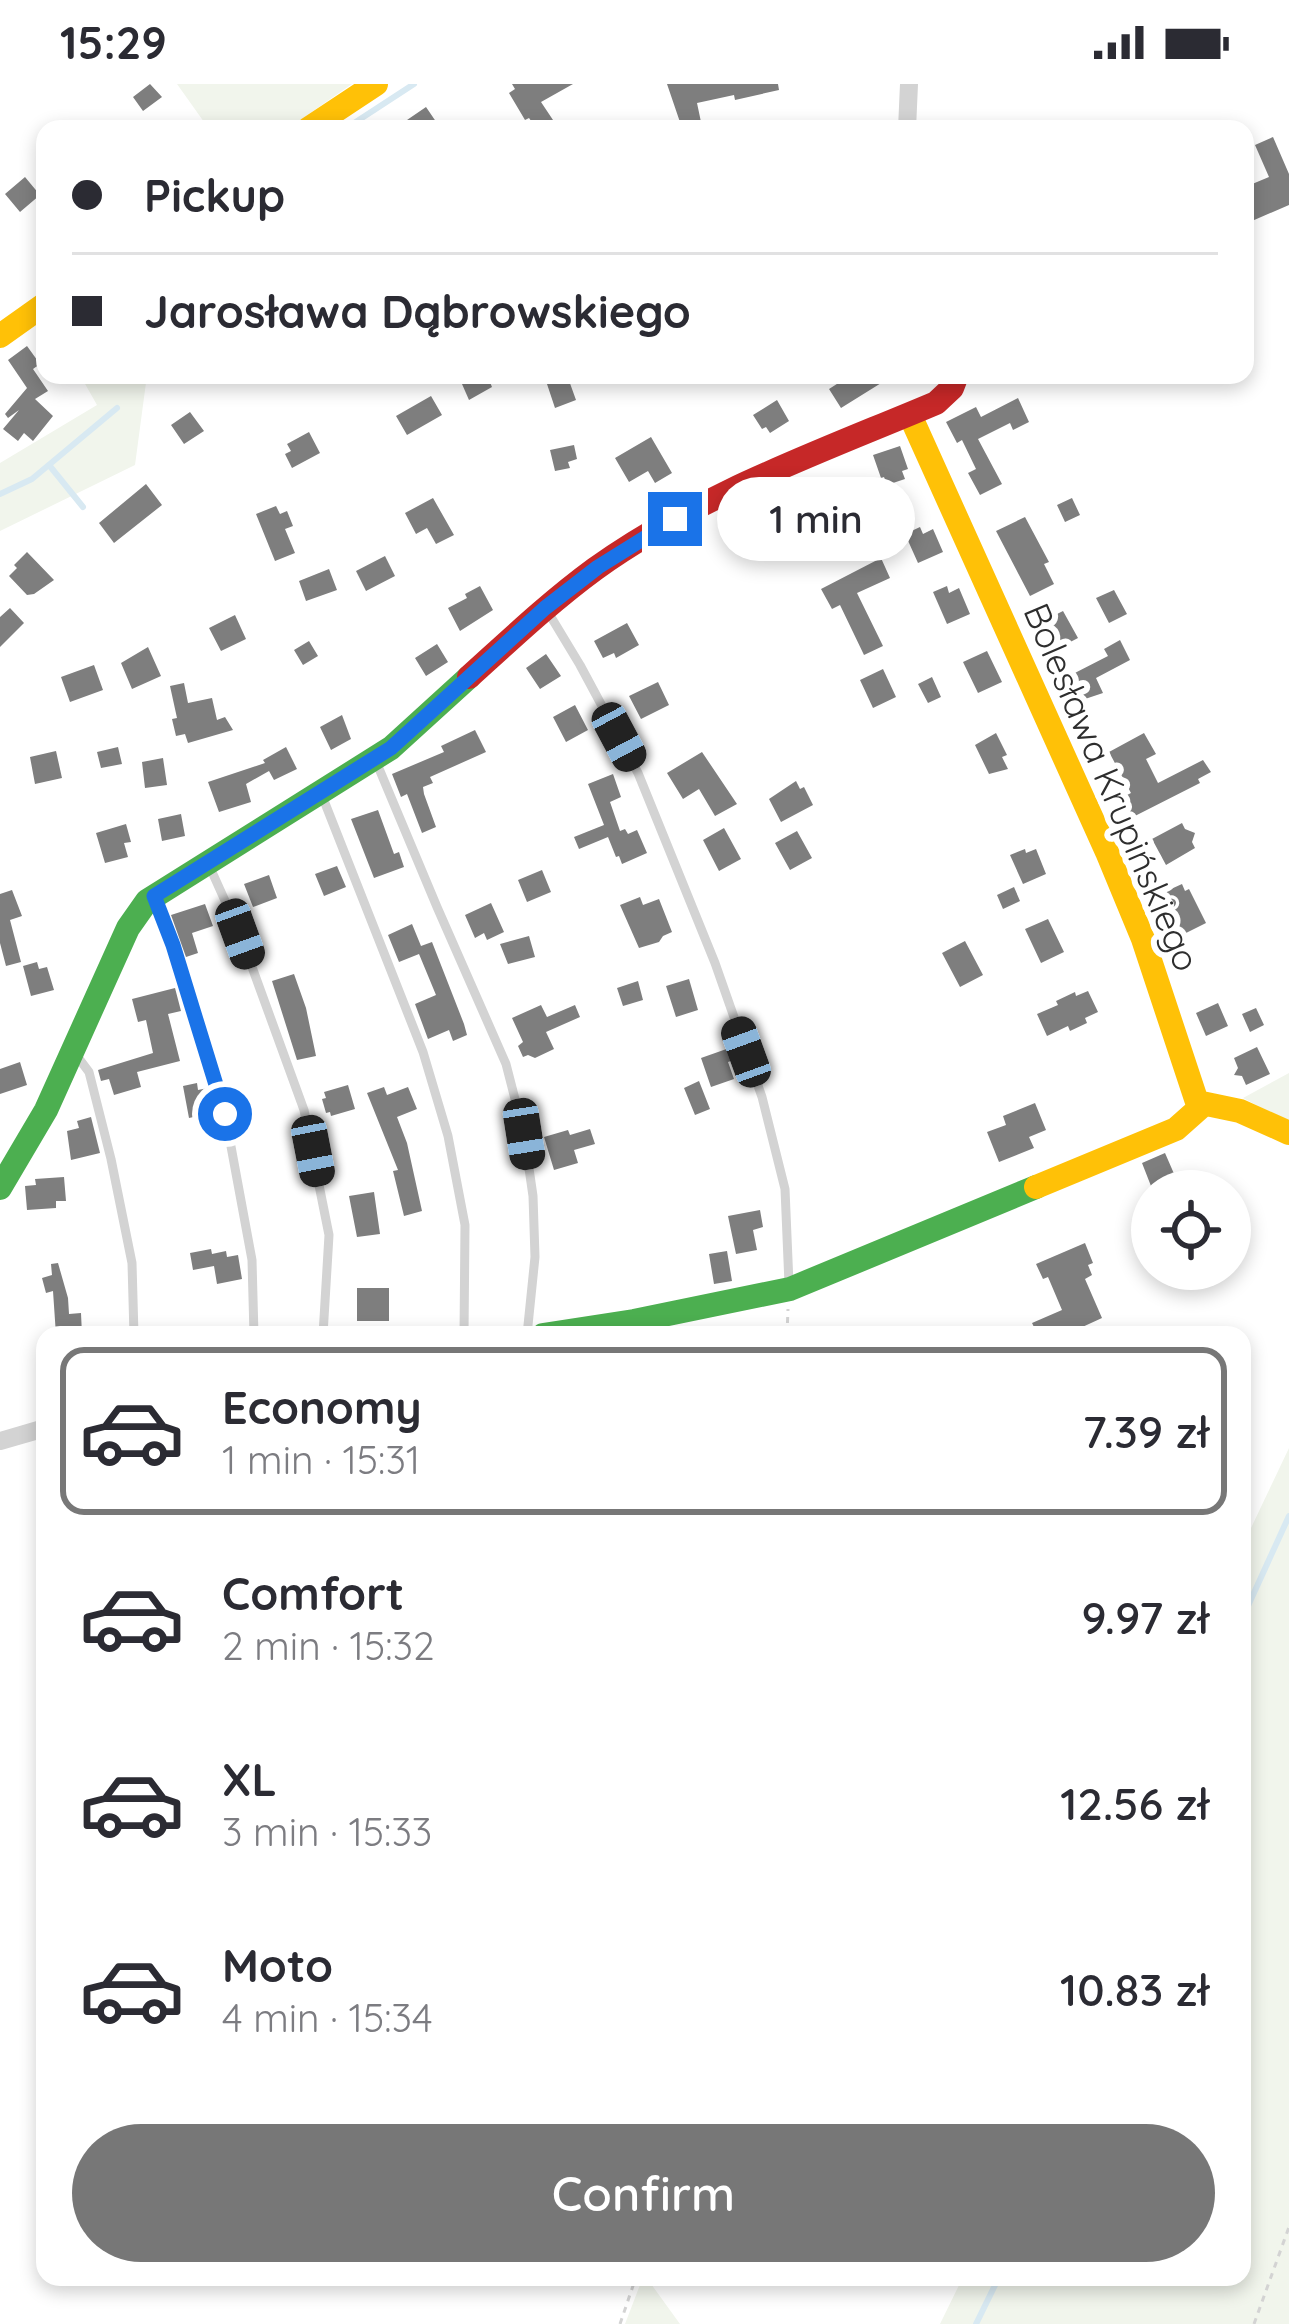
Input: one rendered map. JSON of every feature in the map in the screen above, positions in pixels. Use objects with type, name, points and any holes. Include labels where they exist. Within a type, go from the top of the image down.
[{"type":"street","points":[[322,120],[376,84]]},
{"type":"street","points":[[907,120],[909,84]]},
{"type":"street","points":[[0,336],[36,310]]},
{"type":"street","points":[[3,1170],[46,1110],[128,928],[147,901],[391,748],[545,608],[598,567],[725,492],[936,403],[954,384]]},
{"type":"street","name":"Bolesława Krupińskiego","points":[[910,415],[1107,852],[1143,939],[1192,1090],[1203,1105]]},
{"type":"street","points":[[602,1326],[790,1289],[1176,1129],[1203,1105],[1240,1111],[1289,1133]]},
{"type":"street","points":[[0,1441],[36,1431]]},
{"type":"lane","points":[[545,608],[638,773],[715,963],[762,1097],[784,1189],[790,1289]]},
{"type":"lane","points":[[375,758],[506,1064],[524,1134],[533,1196],[535,1257],[528,1326]]},
{"type":"lane","points":[[321,793],[423,1052],[448,1136],[465,1226],[464,1326]]},
{"type":"lane","points":[[207,861],[240,934],[304,1110],[329,1235],[324,1326]]},
{"type":"lane","points":[[154,896],[225,1114],[252,1260],[254,1326]]},
{"type":"lane","points":[[73,1052],[89,1072],[116,1179],[132,1263],[134,1326]]},
{"type":"path","points":[[1254,2324],[1289,2227]]},
{"type":"path","points":[[620,2324],[633,2286]]},
{"type":"shaded area","points":[[177,84],[352,84],[300,120],[203,120]]},
{"type":"shaded area","points":[[85,384],[146,384],[135,465],[0,531],[0,463],[97,405]]},
{"type":"shaded area","points":[[1289,1073],[1289,1122],[1243,1098]]},
{"type":"shaded area","points":[[1289,1448],[1289,2324],[940,2324],[959,2286],[1251,2286],[1251,1528]]},
{"type":"shaded area","points":[[640,2286],[653,2286],[680,2324],[625,2324]]},
{"type":"building","points":[[150,84],[162,97],[143,111],[133,97]]},
{"type":"building","points":[[512,84],[573,84],[541,102],[553,120],[525,120],[509,93],[515,89]]},
{"type":"building","points":[[667,84],[778,84],[779,90],[697,103],[701,120],[679,120]]},
{"type":"building","points":[[426,107],[435,120],[407,120]]},
{"type":"building","points":[[1273,137],[1289,174],[1289,205],[1254,220],[1254,183],[1269,177],[1255,145]]},
{"type":"building","points":[[25,177],[36,190],[36,198],[20,212],[5,194]]},
{"type":"building","points":[[27,346],[36,358],[36,384],[43,384],[48,391],[35,399],[53,416],[33,441],[24,433],[18,441],[3,429],[19,410],[8,418],[5,414],[27,388],[8,360]]},
{"type":"building","points":[[462,384],[491,384],[492,387],[469,400]]},
{"type":"building","points":[[547,384],[570,384],[576,400],[555,408]]},
{"type":"building","points":[[837,384],[880,384],[841,408],[829,389]]},
{"type":"building","points":[[431,396],[442,415],[407,435],[396,416]]},
{"type":"building","points":[[1018,398],[1029,422],[1013,430],[1010,423],[978,439],[1002,484],[980,495],[968,473],[976,469],[962,440],[957,443],[946,422],[976,407],[981,417]]},
{"type":"building","points":[[777,400],[789,421],[770,433],[753,415]]},
{"type":"building","points":[[190,412],[204,431],[184,444],[171,425]]},
{"type":"building","points":[[309,432],[320,453],[292,468],[285,454],[291,451],[287,444]]},
{"type":"building","points":[[651,437],[672,473],[655,483],[648,471],[629,482],[615,458]]},
{"type":"building","points":[[574,445],[577,459],[568,462],[570,468],[555,471],[550,450]]},
{"type":"building","points":[[900,446],[908,469],[902,471],[905,479],[887,485],[873,455]]},
{"type":"building","points":[[809,480],[819,501],[789,515],[780,494]]},
{"type":"building","points":[[146,484],[162,505],[114,543],[99,523]]},
{"type":"building","points":[[433,498],[454,535],[436,544],[427,528],[416,534],[405,513]]},
{"type":"building","points":[[1072,498],[1080,515],[1065,522],[1057,505]]},
{"type":"building","points":[[276,506],[280,514],[287,511],[293,526],[285,529],[295,553],[275,561],[256,514]]},
{"type":"building","points":[[1025,517],[1049,562],[1044,564],[1054,584],[1030,596],[996,531]]},
{"type":"building","points":[[920,527],[923,534],[933,529],[943,552],[918,563],[905,534]]},
{"type":"building","points":[[27,552],[54,580],[27,595],[9,576]]},
{"type":"building","points":[[385,556],[395,576],[366,591],[356,571]]},
{"type":"building","points":[[881,558],[890,578],[857,593],[883,646],[864,655],[840,605],[832,609],[821,589]]},
{"type":"building","points":[[329,569],[337,590],[306,601],[299,581]]},
{"type":"building","points":[[480,586],[493,610],[460,631],[448,608]]},
{"type":"building","points":[[947,586],[949,593],[959,588],[970,614],[947,624],[933,592]]},
{"type":"building","points":[[1114,590],[1127,614],[1109,623],[1096,598]]},
{"type":"building","points":[[10,608],[24,623],[0,647],[0,617]]},
{"type":"building","points":[[1063,611],[1078,638],[1053,651],[1041,622]]},
{"type":"building","points":[[235,615],[246,639],[221,651],[209,628]]},
{"type":"building","points":[[627,623],[639,645],[616,658],[614,653],[603,658],[594,641]]},
{"type":"building","points":[[1120,640],[1130,660],[1096,678],[1103,693],[1079,701],[1067,677],[1108,656],[1104,649]]},
{"type":"building","points":[[309,641],[318,656],[303,665],[294,650]]},
{"type":"building","points":[[437,644],[448,662],[426,676],[415,658]]},
{"type":"building","points":[[148,647],[161,676],[132,689],[121,663]]},
{"type":"building","points":[[987,651],[1002,682],[978,693],[963,662]]},
{"type":"building","points":[[546,654],[561,676],[540,689],[526,668]]},
{"type":"building","points":[[94,665],[103,690],[70,702],[61,677]]},
{"type":"building","points":[[883,669],[896,697],[873,708],[860,680]]},
{"type":"building","points":[[932,677],[941,697],[928,703],[918,684]]},
{"type":"building","points":[[658,682],[669,705],[641,719],[629,696]]},
{"type":"building","points":[[184,683],[188,703],[212,698],[217,720],[225,717],[233,730],[188,743],[185,734],[176,736],[170,686]]},
{"type":"building","points":[[575,705],[588,730],[566,742],[553,717]]},
{"type":"building","points":[[342,715],[351,739],[331,750],[320,727]]},
{"type":"building","points":[[475,730],[486,752],[430,777],[433,783],[423,787],[436,827],[422,833],[407,794],[401,797],[392,774],[444,752],[441,746]]},
{"type":"building","points":[[996,733],[1008,769],[989,774],[975,745]]},
{"type":"building","points":[[1144,733],[1156,754],[1146,759],[1158,783],[1203,760],[1211,772],[1198,779],[1200,783],[1129,819],[1119,799],[1131,793],[1109,752]]},
{"type":"building","points":[[118,747],[122,764],[101,768],[97,752]]},
{"type":"building","points":[[286,747],[297,769],[274,780],[269,771],[246,784],[251,802],[219,812],[208,782],[265,763]]},
{"type":"building","points":[[56,751],[62,778],[35,784],[30,757]]},
{"type":"building","points":[[702,752],[737,804],[715,816],[699,789],[683,799],[667,773]]},
{"type":"building","points":[[163,758],[167,785],[145,788],[142,762]]},
{"type":"building","points":[[613,774],[621,797],[610,802],[620,831],[637,830],[647,853],[622,864],[608,837],[579,849],[574,837],[604,825],[588,784]]},
{"type":"building","points":[[796,781],[813,805],[781,822],[769,799]]},
{"type":"building","points":[[378,810],[394,854],[399,852],[404,867],[374,878],[351,819]]},
{"type":"building","points":[[181,814],[185,836],[162,841],[158,819]]},
{"type":"building","points":[[1182,823],[1195,833],[1195,848],[1166,865],[1152,839]]},
{"type":"building","points":[[126,824],[131,842],[124,843],[128,857],[105,863],[96,833]]},
{"type":"building","points":[[724,828],[741,859],[719,871],[703,840]]},
{"type":"building","points":[[797,831],[812,858],[790,870],[775,843]]},
{"type":"building","points":[[1025,849],[1026,853],[1036,849],[1046,874],[1023,884],[1010,855]]},
{"type":"building","points":[[337,866],[346,887],[324,896],[315,874]]},
{"type":"building","points":[[542,870],[551,892],[527,902],[518,880]]},
{"type":"building","points":[[269,875],[277,898],[253,907],[244,884]]},
{"type":"building","points":[[1182,884],[1206,923],[1180,936],[1160,894]]},
{"type":"building","points":[[1014,887],[1020,901],[1003,909],[997,895]]},
{"type":"building","points":[[12,890],[22,916],[10,920],[21,962],[6,966],[0,943],[0,894]]},
{"type":"building","points":[[640,897],[643,905],[659,899],[672,932],[639,948],[620,905]]},
{"type":"building","points":[[491,903],[504,932],[487,940],[484,933],[475,938],[465,915]]},
{"type":"building","points":[[205,904],[213,926],[192,933],[198,953],[186,957],[171,915]]},
{"type":"building","points":[[1048,919],[1064,952],[1041,963],[1025,929]]},
{"type":"building","points":[[412,924],[421,946],[432,942],[464,1024],[467,1035],[453,1041],[449,1030],[428,1039],[415,1004],[436,995],[419,954],[399,962],[388,935]]},
{"type":"building","points":[[529,936],[535,957],[508,964],[500,944]]},
{"type":"building","points":[[965,941],[983,975],[960,987],[942,953]]},
{"type":"building","points":[[37,962],[39,969],[47,967],[54,990],[31,996],[23,966]]},
{"type":"building","points":[[294,974],[316,1056],[297,1060],[272,981]]},
{"type":"building","points":[[689,979],[698,1010],[676,1017],[666,986]]},
{"type":"building","points":[[638,981],[643,1000],[623,1006],[617,988]]},
{"type":"building","points":[[175,988],[181,1011],[168,1014],[180,1061],[137,1072],[141,1087],[114,1095],[109,1079],[101,1081],[98,1070],[153,1053],[146,1020],[138,1022],[132,999]]},
{"type":"building","points":[[1088,991],[1098,1012],[1070,1031],[1068,1026],[1047,1036],[1037,1014],[1075,992],[1076,996]]},
{"type":"building","points":[[1218,1003],[1228,1026],[1206,1036],[1196,1013]]},
{"type":"building","points":[[541,1005],[547,1017],[575,1005],[580,1017],[546,1032],[554,1049],[535,1058],[523,1057],[518,1046],[523,1042],[512,1018]]},
{"type":"building","points":[[1256,1008],[1264,1025],[1250,1032],[1242,1014]]},
{"type":"building","points":[[735,1046],[739,1058],[728,1062],[734,1079],[711,1087],[701,1058]]},
{"type":"building","points":[[1257,1047],[1270,1074],[1246,1085],[1242,1076],[1234,1075],[1238,1068],[1234,1058]]},
{"type":"building","points":[[20,1062],[27,1085],[0,1094],[0,1069]]},
{"type":"building","points":[[699,1081],[710,1109],[695,1115],[684,1088]]},
{"type":"building","points":[[197,1083],[198,1090],[208,1088],[212,1113],[189,1118],[183,1086]]},
{"type":"building","points":[[348,1085],[355,1109],[331,1116],[326,1113],[324,1092]]},
{"type":"building","points":[[384,1087],[387,1095],[408,1087],[417,1109],[397,1117],[422,1211],[404,1216],[393,1171],[398,1170],[367,1093]]},
{"type":"building","points":[[1035,1103],[1046,1130],[1029,1137],[1034,1148],[999,1162],[987,1132],[1006,1125],[1003,1116]]},
{"type":"building","points":[[91,1117],[100,1153],[71,1160],[67,1131]]},
{"type":"building","points":[[590,1129],[595,1144],[574,1150],[578,1163],[554,1170],[544,1137]]},
{"type":"building","points":[[1165,1153],[1172,1170],[1145,1170],[1142,1163]]},
{"type":"building","points":[[64,1177],[66,1201],[56,1201],[56,1208],[27,1210],[25,1186],[36,1185],[35,1179]]},
{"type":"building","points":[[374,1192],[380,1234],[357,1237],[349,1196]]},
{"type":"building","points":[[760,1210],[763,1227],[753,1230],[757,1250],[736,1254],[728,1216]]},
{"type":"building","points":[[1085,1243],[1093,1263],[1088,1265],[1092,1275],[1085,1279],[1102,1318],[1085,1326],[1034,1326],[1062,1310],[1048,1277],[1043,1279],[1036,1264]]},
{"type":"building","points":[[211,1249],[212,1254],[238,1255],[242,1279],[217,1284],[214,1266],[193,1270],[190,1253]]},
{"type":"building","points":[[727,1251],[732,1281],[714,1284],[709,1254]]},
{"type":"building","points":[[58,1263],[69,1314],[81,1313],[82,1326],[55,1326],[53,1291],[46,1293],[42,1278],[52,1275],[51,1264]]},
{"type":"building","points":[[357,1288],[389,1288],[389,1321],[357,1321]]},
{"type":"waterway","points":[[359,120],[414,84]]},
{"type":"waterway","points":[[0,494],[32,479],[117,408]]},
{"type":"waterway","points":[[49,465],[83,507]]},
{"type":"waterway","points":[[1251,1599],[1289,1516]]},
{"type":"waterway","points":[[976,2324],[995,2286]]},
{"type":"traffic: fast","points":[[0,1188],[46,1110],[128,928],[147,901],[391,748],[469,677]]},
{"type":"traffic: fast","points":[[602,1326],[790,1289],[1036,1187]]},
{"type":"traffic: slow","points":[[322,120],[376,84]]},
{"type":"traffic: slow","points":[[0,336],[36,310]]},
{"type":"traffic: slow","points":[[910,415],[1107,852],[1143,939],[1197,1102],[1240,1111],[1289,1133]]},
{"type":"traffic: slow","points":[[1036,1187],[1176,1129],[1203,1105]]},
{"type":"traffic: jam","points":[[469,677],[562,595],[634,543],[761,477],[936,403],[954,384]]},
{"type":"route","points":[[225,1114],[154,896],[391,748],[545,608],[598,567],[675,519]]}]
